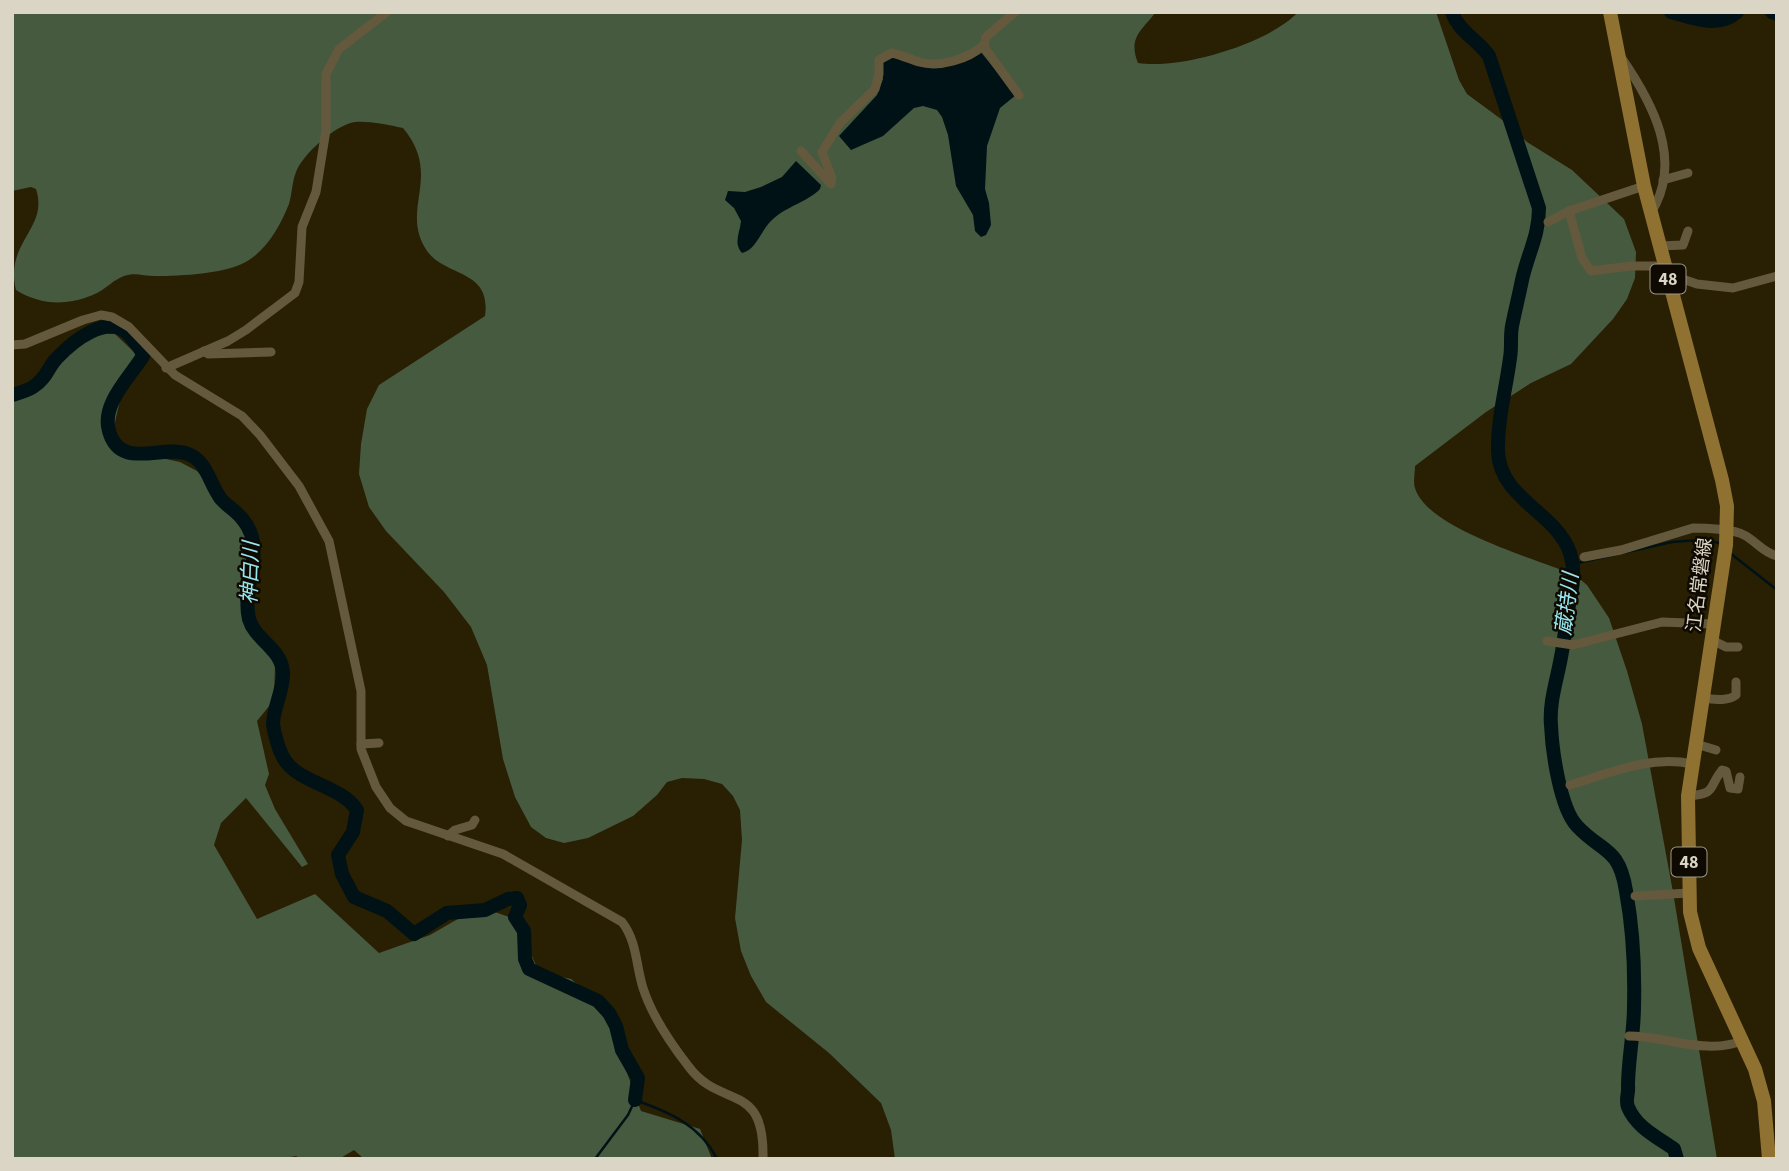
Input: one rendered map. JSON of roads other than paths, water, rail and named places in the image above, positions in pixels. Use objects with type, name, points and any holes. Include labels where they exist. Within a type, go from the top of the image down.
[{"type":"main road","name":"江名常磐線","points":[[1610,12],[1644,186],[1727,506],[1726,543],[1688,796],[1690,912],[1699,948],[1744,1040],[1755,1069],[1763,1101],[1769,1159]]},
{"type":"street","points":[[166,368],[246,330],[295,293],[299,282],[302,227],[316,192],[326,130],[326,74],[339,49],[387,12]]},
{"type":"street","points":[[1015,12],[986,37],[984,45],[985,51],[1018,95]]},
{"type":"street","points":[[801,151],[831,184],[832,178],[822,152],[840,123],[875,89],[879,60],[892,53],[926,63],[951,62],[984,45]]},
{"type":"street","points":[[1618,52],[1646,98],[1665,147],[1663,180],[1658,202],[1651,213]]},
{"type":"street","points":[[1663,180],[1688,173]]},
{"type":"street","points":[[1548,222],[1569,211],[1644,186]]},
{"type":"street","points":[[1569,211],[1582,258],[1591,271],[1656,266],[1674,276],[1698,284],[1733,288],[1777,276]]},
{"type":"street","points":[[1659,246],[1682,245],[1688,230]]},
{"type":"street","points":[[12,345],[25,344],[100,315],[112,317],[130,327],[166,368],[242,416],[260,435],[314,509],[334,557],[359,676],[361,744],[365,764],[390,808],[414,825],[503,854],[622,922],[633,943],[643,987],[651,1007],[680,1055],[701,1080],[734,1096],[755,1112],[762,1132],[763,1159]]},
{"type":"street","points":[[204,351],[208,354],[271,352]]},
{"type":"street","points":[[1584,557],[1631,548],[1693,528],[1726,543],[1743,534],[1764,552],[1777,556]]},
{"type":"street","points":[[1547,641],[1573,646],[1662,622],[1714,624]]},
{"type":"street","points":[[1712,640],[1726,647],[1738,647]]},
{"type":"street","points":[[1702,698],[1734,698],[1736,682]]},
{"type":"street","points":[[361,744],[379,743]]},
{"type":"street","points":[[1696,744],[1716,750]]},
{"type":"street","points":[[1570,785],[1655,761],[1671,760],[1692,764]]},
{"type":"street","points":[[1688,796],[1708,793],[1722,769],[1726,771],[1730,788],[1738,789],[1740,777]]},
{"type":"street","points":[[448,836],[455,830],[472,825],[475,820]]},
{"type":"street","points":[[1635,896],[1689,893]]},
{"type":"street","points":[[1629,1036],[1702,1045],[1744,1040]]},
{"type":"waterway","name":"蔵持川","points":[[1452,12],[1463,30],[1489,56],[1539,208],[1535,236],[1524,270],[1512,326],[1498,452],[1501,468],[1508,482],[1554,527],[1570,553],[1572,592],[1551,708],[1555,763],[1571,818],[1586,835],[1614,858],[1623,876],[1632,934],[1634,978],[1634,1017],[1627,1104],[1642,1126],[1674,1149],[1677,1159]]},
{"type":"waterway","points":[[1671,12],[1705,21],[1722,20],[1737,12]]},
{"type":"waterway","points":[[1772,12],[1777,14]]},
{"type":"waterway","name":"神白川","points":[[12,395],[38,384],[54,361],[81,337],[111,326],[128,334],[143,356],[113,401],[109,411],[109,431],[114,443],[122,450],[142,454],[177,452],[194,457],[204,467],[221,499],[242,518],[250,532],[254,556],[248,594],[249,619],[257,633],[278,657],[283,672],[273,718],[276,740],[282,755],[296,772],[340,794],[357,810],[353,832],[338,855],[342,874],[354,897],[387,911],[414,934],[447,913],[485,910],[508,899],[517,898],[520,905],[515,917],[524,931],[525,959],[529,969],[598,1001],[609,1013],[616,1026],[622,1050],[638,1078],[635,1100]]},
{"type":"waterway","points":[[1573,564],[1672,542],[1698,540],[1721,543]]},
{"type":"waterway","points":[[1730,553],[1777,590]]},
{"type":"waterway","points":[[595,1159],[628,1115],[635,1100],[682,1121],[702,1137],[717,1159]]}]
